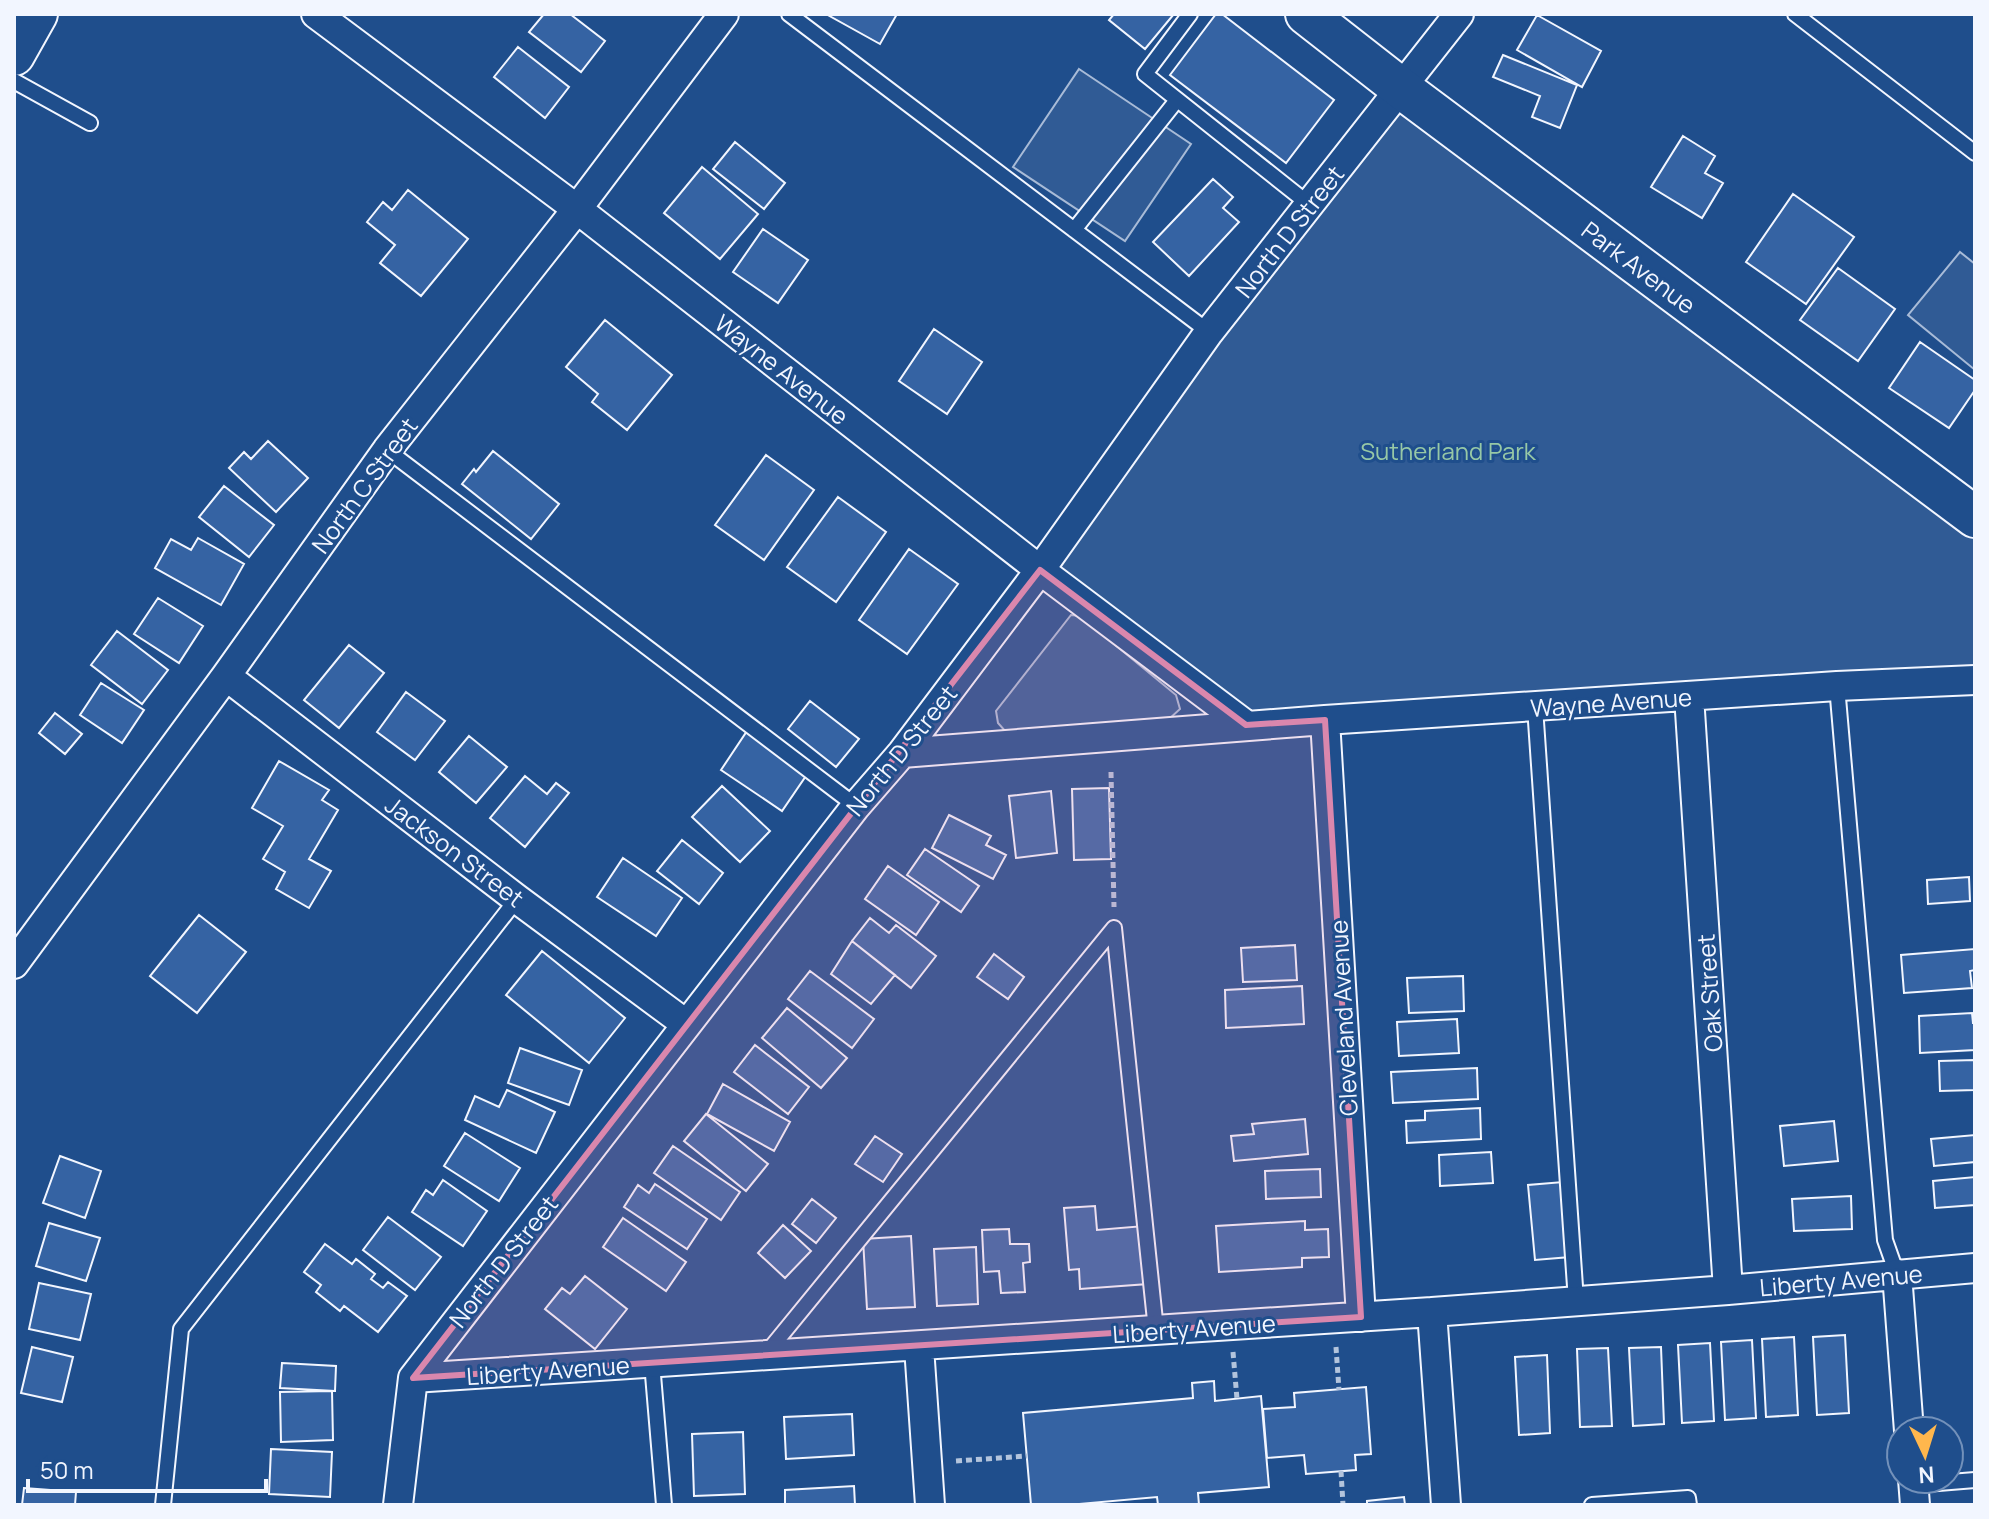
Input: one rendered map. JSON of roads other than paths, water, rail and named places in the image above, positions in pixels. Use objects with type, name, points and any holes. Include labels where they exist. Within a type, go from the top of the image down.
[{"type":"main road","points":[[14,55],[37,14]]},
{"type":"main road","name":"Park Avenue","points":[[1306,14],[1975,517]]},
{"type":"street","name":"Wayne Avenue","points":[[316,14],[577,209],[1040,570],[1246,725]]},
{"type":"street","name":"North C Street","points":[[14,964],[226,676],[387,450],[577,209],[724,14]]},
{"type":"street","name":"North D Street","points":[[413,1378],[856,806],[902,753],[1040,570],[1209,332],[1459,14]]},
{"type":"street","name":"Jackson Street","points":[[226,676],[686,1024]]},
{"type":"street","name":"Wayne Avenue","points":[[902,753],[1246,725],[1837,686],[1975,680]]},
{"type":"street","name":"Oak Street","points":[[1689,696],[1728,1290]]},
{"type":"street","name":"Cleveland Avenue","points":[[1325,720],[1348,1318]]},
{"type":"street","name":"Liberty Avenue","points":[[413,1378],[1348,1318],[1975,1268]]},
{"type":"street","points":[[1897,1274],[1908,1415]]},
{"type":"street","points":[[1432,1312],[1446,1505]]},
{"type":"street","points":[[919,1347],[930,1505]]},
{"type":"street","points":[[398,1505],[413,1378]]},
{"type":"lane","points":[[789,14],[1209,332]]},
{"type":"lane","points":[[1190,14],[1145,74],[1310,205]]},
{"type":"lane","points":[[1795,14],[1975,153]]},
{"type":"lane","points":[[14,81],[90,123]]},
{"type":"lane","points":[[1074,230],[1177,100]]},
{"type":"lane","points":[[387,450],[856,806]]},
{"type":"lane","points":[[1837,686],[1885,1240],[1897,1274]]},
{"type":"lane","points":[[1535,707],[1576,1301]]},
{"type":"lane","points":[[163,1505],[181,1329],[517,899]]},
{"type":"lane","points":[[764,1356],[1114,928],[1156,1330]]},
{"type":"lane","points":[[652,1363],[664,1505]]},
{"type":"lane","points":[[1592,1505],[1688,1498],[1689,1505]]},
{"type":"park label","name":"Sutherland Park","points":[[1448,450]]}]
